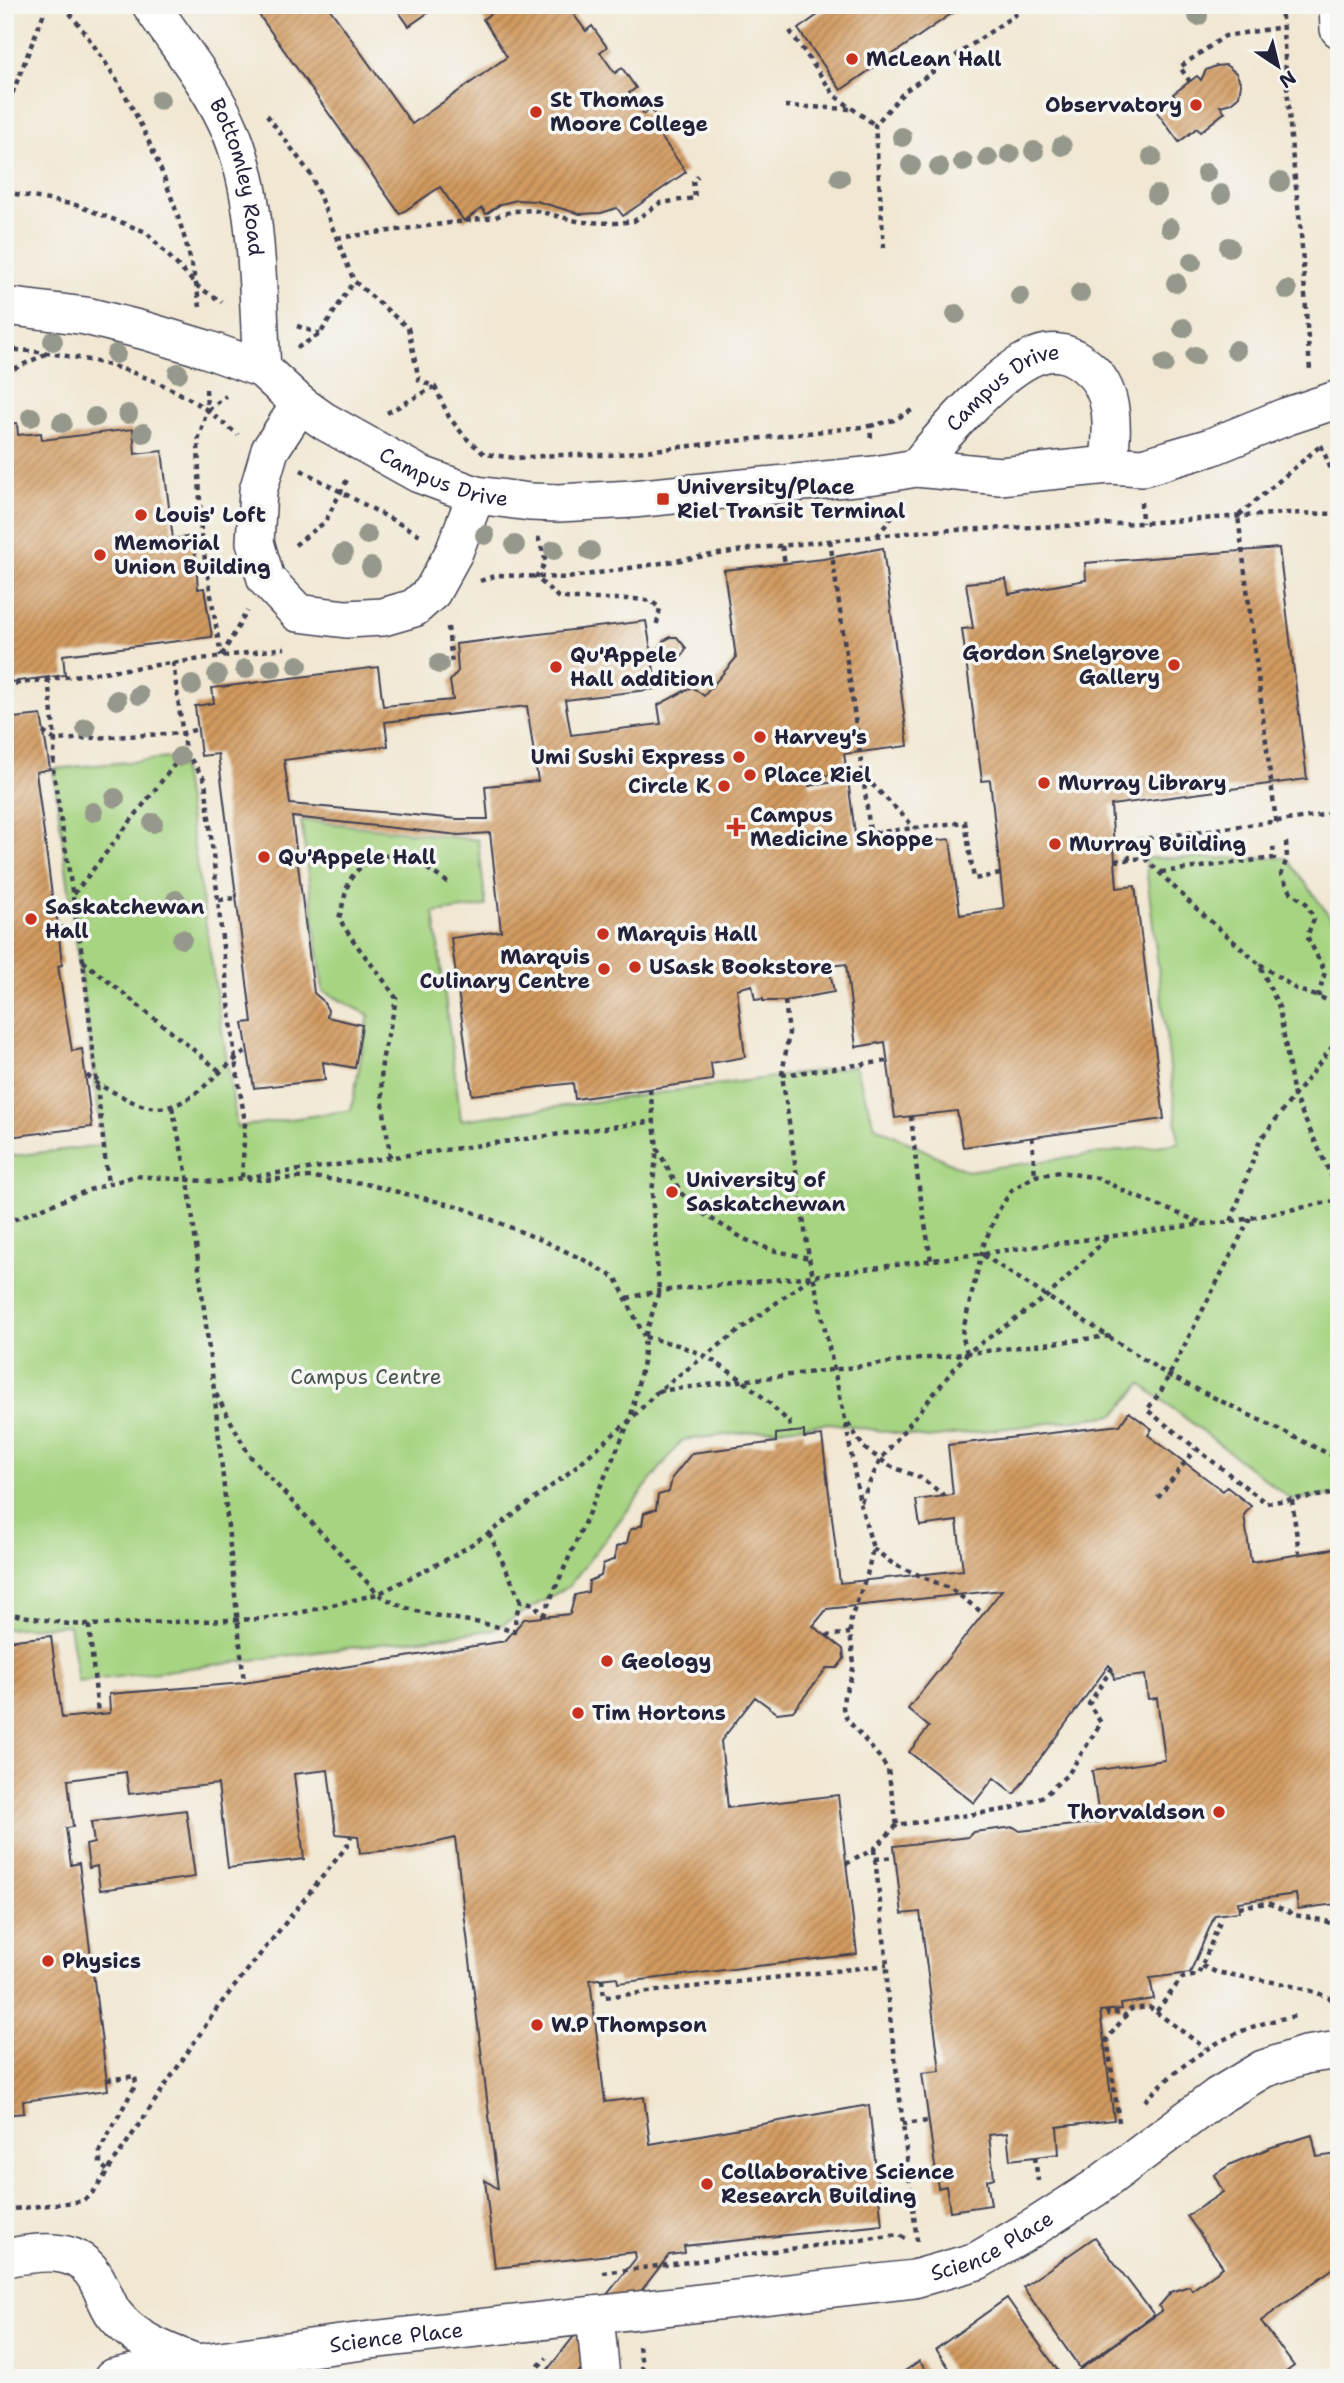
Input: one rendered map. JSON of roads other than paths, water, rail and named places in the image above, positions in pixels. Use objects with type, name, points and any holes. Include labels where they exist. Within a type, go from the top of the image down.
[{"type":"street","name":"Bottomley Road","points":[[151,5],[205,85],[231,131],[242,166],[257,260],[262,369]]},
{"type":"street","points":[[1338,5],[1339,29]]},
{"type":"street","name":"Campus Drive","points":[[5,306],[86,316],[206,349],[262,369],[300,404],[324,421],[419,474],[476,495],[508,500],[558,503],[632,499],[875,475],[916,468],[1000,476],[1109,465],[1143,467],[1211,447],[1285,417],[1339,399]]},
{"type":"street","name":"Campus Drive","points":[[916,468],[950,426],[989,389],[1023,364],[1046,353],[1072,354],[1093,371],[1107,393],[1112,422],[1109,465]]},
{"type":"street","points":[[300,404],[270,450],[258,491],[255,542],[266,579],[298,613],[346,619],[383,617],[414,608],[432,592],[454,552],[476,495]]},
{"type":"street","name":"Science Place","points":[[112,2378],[163,2366],[371,2340],[914,2279],[977,2261],[1095,2188],[1218,2096],[1263,2069],[1305,2055],[1339,2050]]},
{"type":"street","name":"Science Place","points":[[5,2258],[63,2253],[83,2261],[96,2277],[114,2313],[129,2329],[156,2348],[197,2363]]},
{"type":"street","name":"Science Place","points":[[99,2378],[110,2361],[116,2336],[114,2313]]},
{"type":"street","points":[[595,2315],[601,2378]]},
{"type":"place","name":"McLean Hall","points":[[852,59]]},
{"type":"place","name":"Observatory","points":[[1196,105]]},
{"type":"place","name":"St Thomas Moore College","points":[[536,112]]},
{"type":"place","name":"University/Place Riel Transit Terminal","points":[[663,499]]},
{"type":"place","name":"Louis' Loft","points":[[141,515]]},
{"type":"place","name":"Memorial Union Building","points":[[100,555]]},
{"type":"place","name":"Gordon Snelgrove Gallery","points":[[1174,665]]},
{"type":"place","name":"Qu'Appele Hall addition","points":[[556,667]]},
{"type":"place","name":"Harvey's","points":[[760,737]]},
{"type":"place","name":"Umi Sushi Express","points":[[739,757]]},
{"type":"place","name":"Place Riel","points":[[750,775]]},
{"type":"place","name":"Murray Library","points":[[1044,783]]},
{"type":"place","name":"Circle K","points":[[724,786]]},
{"type":"place","name":"Campus Medicine Shoppe","points":[[736,827]]},
{"type":"place","name":"Murray Building","points":[[1055,844]]},
{"type":"place","name":"Qu'Appele Hall","points":[[264,857]]},
{"type":"place","name":"Saskatchewan Hall","points":[[31,919]]},
{"type":"place","name":"Marquis Hall","points":[[603,934]]},
{"type":"place","name":"USask Bookstore","points":[[635,967]]},
{"type":"place","name":"Marquis Culinary Centre","points":[[604,969]]},
{"type":"place","name":"University of Saskatchewan","points":[[672,1192]]},
{"type":"place","name":"Geology","points":[[607,1661]]},
{"type":"place","name":"Tim Hortons","points":[[578,1713]]},
{"type":"place","name":"Thorvaldson","points":[[1219,1812]]},
{"type":"place","name":"Physics","points":[[48,1961]]},
{"type":"place","name":"W.P Thompson","points":[[537,2025]]},
{"type":"place","name":"Collaborative Science Research Building","points":[[707,2184]]},
{"type":"park label","name":"Campus Centre","points":[[366,1377]]}]
